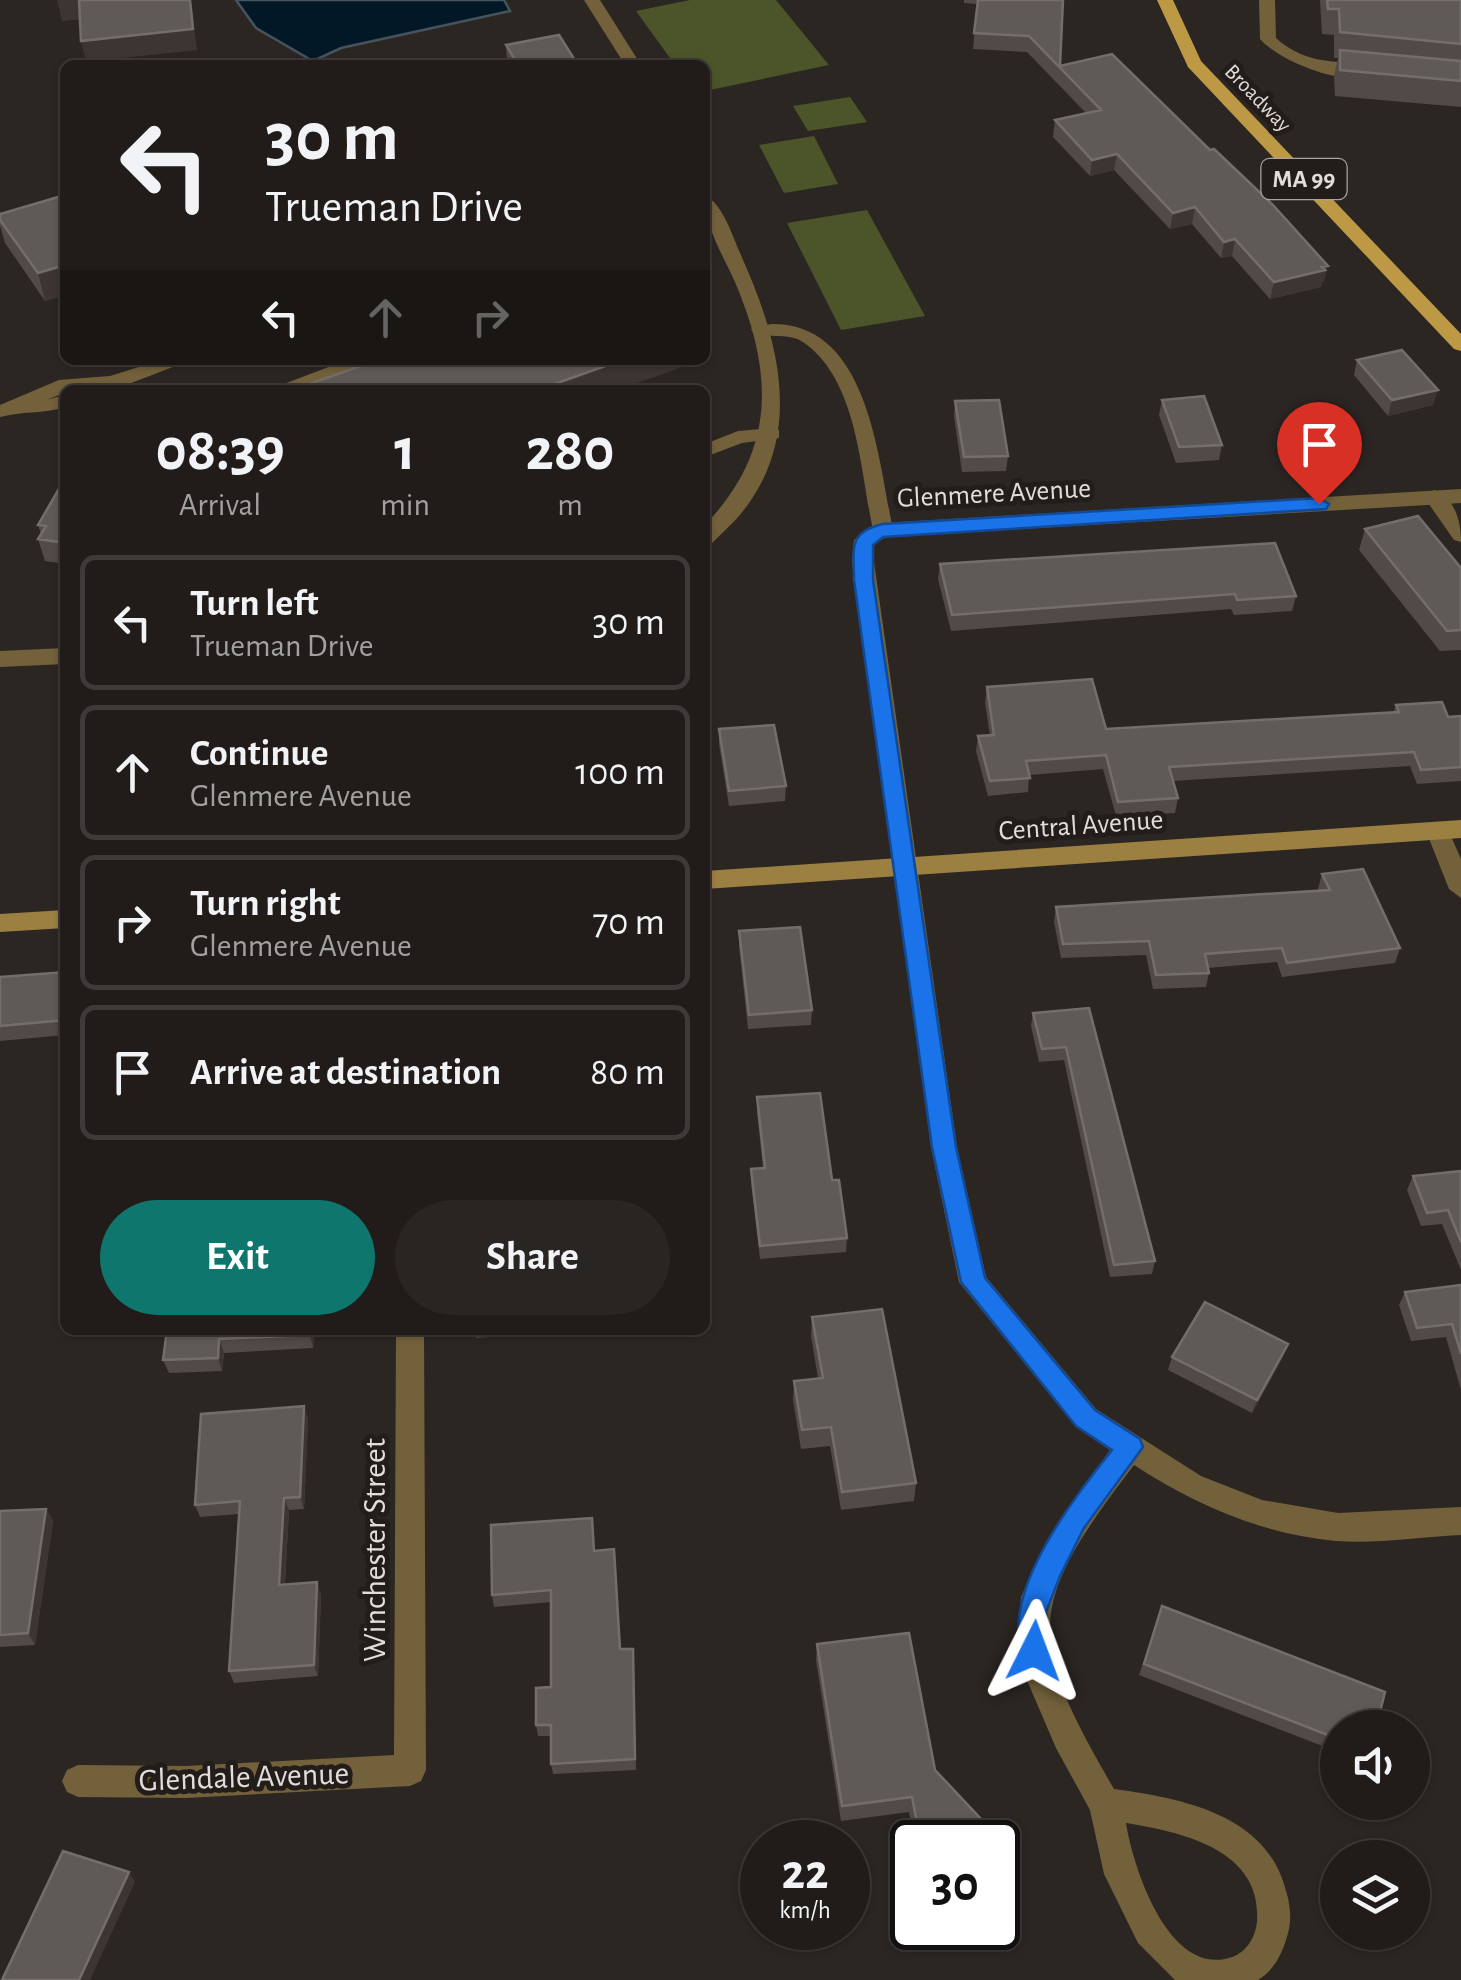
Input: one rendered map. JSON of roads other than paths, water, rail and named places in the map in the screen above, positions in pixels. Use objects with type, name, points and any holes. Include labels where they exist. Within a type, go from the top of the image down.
[{"type":"main road","name":"Broadway","points":[[1165,0],[1194,64],[1461,345]]},
{"type":"street","points":[[592,0],[630,60]]},
{"type":"street","points":[[1267,0],[1268,39],[1280,51],[1302,64],[1388,73]]},
{"type":"street","points":[[710,213],[760,330],[772,375],[772,434],[749,490],[710,533]]},
{"type":"street","points":[[760,330],[784,329],[807,336],[834,367],[865,433],[883,530]]},
{"type":"street","points":[[109,385],[167,365]]},
{"type":"street","points":[[293,385],[351,365]]},
{"type":"street","points":[[69,385],[92,378],[104,385]]},
{"type":"street","points":[[26,404],[39,394],[60,388]]},
{"type":"street","points":[[0,411],[26,404],[60,402]]},
{"type":"street","points":[[710,449],[738,437],[772,434]]},
{"type":"street","name":"Glenmere Avenue","points":[[906,868],[864,580],[864,540],[872,533],[1461,496]]},
{"type":"street","points":[[1434,498],[1461,535]]},
{"type":"street","points":[[0,658],[60,656]]},
{"type":"street","points":[[1450,830],[1461,890]]},
{"type":"street","name":"Central Avenue","points":[[710,880],[1450,830]]},
{"type":"street","points":[[906,868],[944,1147],[973,1282],[1086,1418],[1191,1486],[1261,1514],[1338,1527],[1461,1520]]},
{"type":"street","points":[[0,923],[60,919]]},
{"type":"street","name":"Winchester Street","points":[[410,1335],[410,1770]]},
{"type":"street","points":[[1104,1804],[1156,1811],[1238,1842],[1266,1873],[1277,1905],[1272,1933],[1258,1962],[1236,1976],[1207,1977],[1173,1959],[1128,1898],[1104,1804],[1051,1702],[1034,1651],[1032,1612],[1074,1519],[1130,1447]]},
{"type":"street","name":"Glendale Avenue","points":[[78,1781],[186,1782],[410,1770]]},
{"type":"water","points":[[236,0],[504,0],[510,11],[341,48],[315,60],[256,28]]}]
